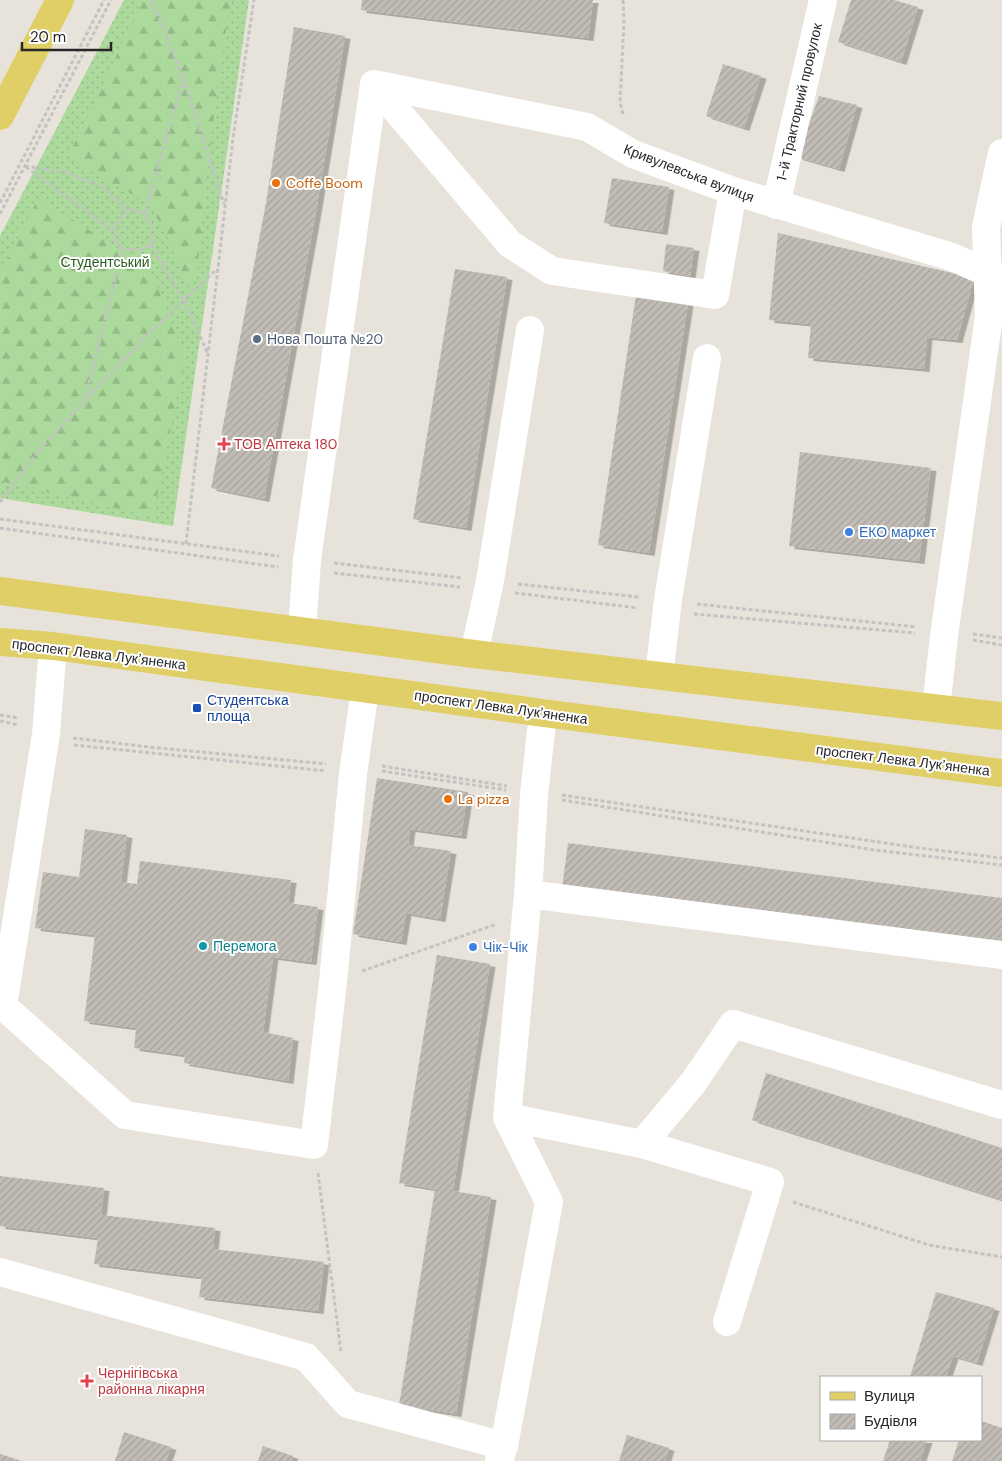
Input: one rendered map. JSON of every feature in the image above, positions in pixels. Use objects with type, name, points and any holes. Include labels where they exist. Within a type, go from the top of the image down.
[{"type":"main road","points":[[0,116],[60,0]]},
{"type":"main road","points":[[0,591],[474,654],[1002,716]]},
{"type":"main road","name":"проспект Левка Лукʼяненка","points":[[0,642],[53,646],[1002,773]]},
{"type":"street","name":"1-й Тракторний провулок","points":[[776,205],[823,0]]},
{"type":"street","name":"Кривулевська вулиця","points":[[374,84],[587,127],[633,154],[733,191],[952,257],[995,276]]},
{"type":"street","points":[[374,84],[510,244],[552,272],[715,295],[733,191]]},
{"type":"street","points":[[302,630],[308,550],[374,84]]},
{"type":"street","points":[[936,708],[945,629],[995,276],[986,227],[1002,153]]},
{"type":"street","points":[[474,654],[490,581],[530,330]]},
{"type":"street","points":[[659,675],[668,600],[707,358]]},
{"type":"street","points":[[53,646],[45,738],[3,1006],[124,1115],[314,1145],[333,982],[366,766],[365,688]]},
{"type":"street","points":[[0,1272],[306,1357],[348,1404],[501,1453],[549,1202],[507,1117],[543,713]]},
{"type":"street","points":[[527,904],[1002,955]]},
{"type":"street","points":[[642,1144],[693,1083],[733,1024],[1002,1105]]},
{"type":"street","points":[[507,1117],[642,1144],[770,1182],[727,1322]]},
{"type":"path","points":[[0,203],[104,0]]},
{"type":"path","points":[[0,214],[111,0]]},
{"type":"path","points":[[152,0],[184,78],[225,206]]},
{"type":"path","points":[[186,544],[233,138],[254,0]]},
{"type":"path","points":[[623,0],[624,22],[620,102],[633,154]]},
{"type":"path","points":[[145,213],[184,78]]},
{"type":"path","points":[[25,166],[68,173],[103,187],[128,209],[145,213],[153,226],[154,235],[150,245],[141,250],[123,249],[116,242],[114,232],[117,221],[128,209]]},
{"type":"path","points":[[25,166],[114,232]]},
{"type":"path","points":[[150,245],[184,300],[208,354]]},
{"type":"path","points":[[84,403],[123,249]]},
{"type":"path","points":[[0,502],[40,449],[144,338],[217,268]]},
{"type":"path","points":[[0,721],[13,723],[45,738],[327,771]]},
{"type":"path","points":[[45,738],[366,766],[874,850],[1002,865]]},
{"type":"path","points":[[366,766],[471,784],[1002,858]]},
{"type":"path","points":[[333,982],[527,904]]},
{"type":"path","points":[[314,1145],[342,1356]]},
{"type":"path","points":[[766,1194],[930,1245],[1002,1257]]},
{"type":"green space","name":"Студентський","points":[[124,0],[249,0],[173,526],[0,498],[0,236]]},
{"type":"green space","points":[[143,0],[231,0],[214,113],[194,303],[169,240],[151,205],[83,167],[70,153]]},
{"type":"green space","points":[[38,198],[150,269],[185,356],[153,517],[0,481],[0,275]]},
{"type":"building","points":[[362,0],[593,0],[588,38],[361,10]]},
{"type":"building","points":[[851,0],[894,0],[918,7],[901,62],[838,42]]},
{"type":"building","points":[[294,27],[345,36],[316,211],[264,499],[211,488],[266,203]]},
{"type":"building","points":[[723,64],[761,76],[744,128],[706,116]]},
{"type":"building","points":[[819,96],[857,105],[839,169],[797,157]]},
{"type":"building","points":[[612,178],[669,187],[662,232],[604,223]]},
{"type":"building","points":[[778,233],[974,278],[957,340],[927,337],[924,369],[808,358],[811,324],[769,320]]},
{"type":"building","points":[[666,244],[694,248],[690,276],[663,271]]},
{"type":"building","points":[[455,269],[507,277],[466,528],[413,519]]},
{"type":"building","points":[[636,295],[688,303],[649,553],[598,545]]},
{"type":"building","points":[[800,452],[931,468],[919,561],[789,546]]},
{"type":"building","points":[[377,778],[468,792],[461,836],[410,829],[408,845],[451,851],[440,919],[406,913],[401,942],[353,934]]},
{"type":"building","name":"Перемога","points":[[85,829],[127,835],[121,882],[137,884],[140,861],[291,880],[288,903],[318,907],[311,962],[273,957],[263,1032],[293,1038],[288,1081],[184,1063],[185,1055],[134,1048],[136,1028],[84,1021],[95,935],[35,928],[43,872],[79,877]]},
{"type":"building","points":[[568,843],[1002,898],[1002,952],[561,896]]},
{"type":"building","points":[[437,955],[490,964],[453,1191],[491,1197],[456,1414],[399,1405],[435,1189],[399,1183]]},
{"type":"building","points":[[766,1073],[1002,1148],[1002,1200],[752,1120]]},
{"type":"building","points":[[0,1176],[104,1188],[101,1215],[215,1228],[213,1249],[324,1262],[318,1311],[199,1297],[202,1277],[94,1264],[98,1238],[0,1226]]},
{"type":"building","points":[[936,1292],[994,1308],[977,1363],[953,1356],[946,1376],[910,1376]]},
{"type":"building","points":[[982,1421],[1002,1428],[1002,1461],[952,1461],[959,1441],[982,1441]]},
{"type":"building","points":[[124,1432],[171,1447],[166,1461],[115,1461]]},
{"type":"building","points":[[627,1435],[669,1448],[665,1461],[619,1461]]},
{"type":"building","points":[[890,1441],[927,1441],[920,1461],[883,1461]]},
{"type":"building","points":[[263,1446],[293,1456],[291,1461],[258,1461]]},
{"type":"building","points":[[0,1454],[22,1461],[0,1461]]},
{"type":"place","name":"Coffe Boom","points":[[276,183]]},
{"type":"place","name":"Нова Пошта №20","points":[[257,339]]},
{"type":"place","name":"ТОВ Аптека 180","points":[[224,444]]},
{"type":"place","name":"ЕКО маркет","points":[[849,532]]},
{"type":"place","name":"Студентська площа","points":[[197,708]]},
{"type":"place","name":"La pizza","points":[[448,799]]},
{"type":"place","name":"Перемога","points":[[203,946]]},
{"type":"place","name":"Чік-Чік","points":[[473,947]]},
{"type":"place","name":"Чернігівська районна лікарня","points":[[87,1381]]}]
